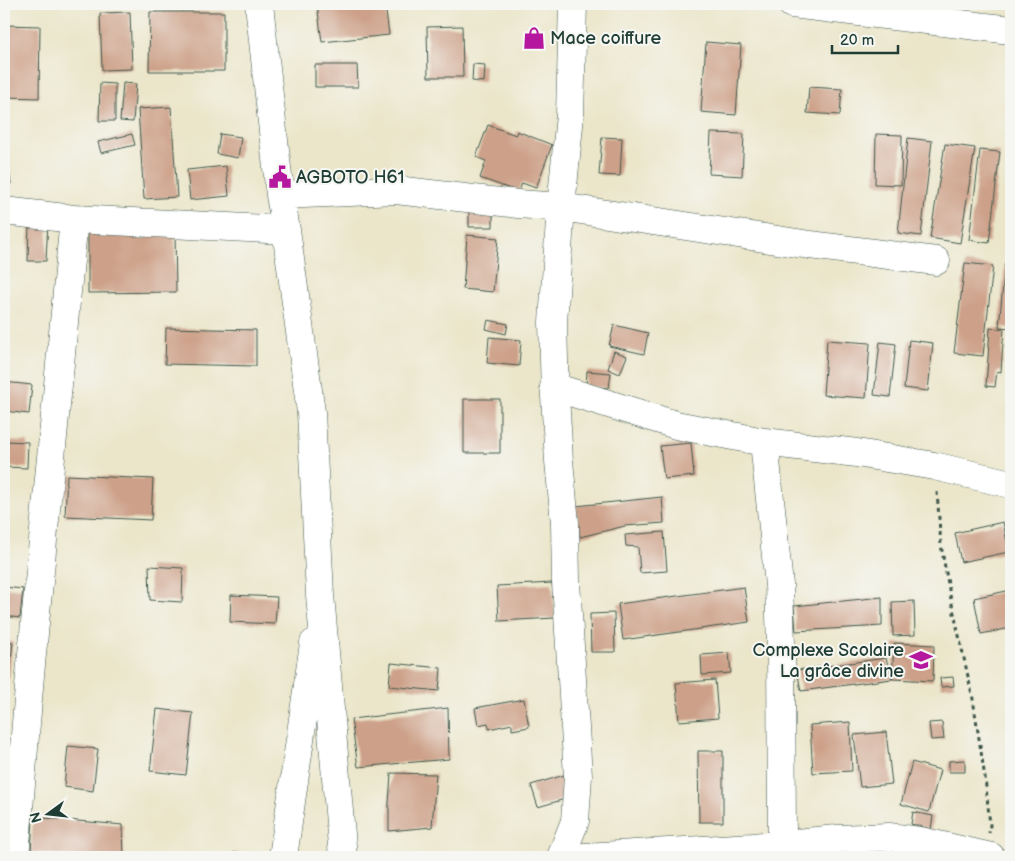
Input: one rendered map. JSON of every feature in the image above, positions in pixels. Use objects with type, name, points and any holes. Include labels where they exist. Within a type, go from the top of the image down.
[{"type":"street","points":[[259,4],[280,196],[311,412],[320,595],[343,857]]},
{"type":"street","points":[[561,857],[575,821],[578,776],[566,592],[565,523],[558,461],[553,322],[570,116],[573,4]]},
{"type":"street","points":[[792,4],[1011,30]]},
{"type":"street","points":[[280,196],[396,190],[561,207],[800,243],[936,261]]},
{"type":"street","points":[[4,211],[74,218],[286,230]]},
{"type":"street","points":[[15,857],[30,675],[74,218]]},
{"type":"street","points":[[554,387],[676,425],[764,442],[857,453],[934,466],[1011,484]]},
{"type":"street","points":[[764,442],[779,594],[782,844]]},
{"type":"street","points":[[283,857],[320,595]]},
{"type":"street","points":[[584,857],[755,852],[782,844],[889,837],[920,841],[987,856]]},
{"type":"path","points":[[934,466],[941,545],[973,699],[985,778],[990,825],[987,856]]},
{"type":"building","points":[[317,4],[385,4],[389,35],[322,42]]},
{"type":"building","points":[[130,12],[132,69],[102,70],[100,13]]},
{"type":"building","points":[[150,12],[224,12],[224,71],[149,71]]},
{"type":"building","points":[[4,25],[40,26],[39,98],[4,97]]},
{"type":"building","points":[[462,26],[463,77],[428,77],[427,27]]},
{"type":"building","points":[[706,42],[741,45],[736,115],[701,112]]},
{"type":"building","points":[[473,64],[485,65],[484,82],[472,81]]},
{"type":"building","points":[[315,65],[357,65],[358,87],[315,87]]},
{"type":"building","points":[[100,83],[115,84],[115,121],[99,121]]},
{"type":"building","points":[[123,83],[136,84],[133,122],[120,121]]},
{"type":"building","points":[[809,87],[842,89],[840,115],[807,113]]},
{"type":"building","points":[[171,107],[177,197],[144,199],[138,109]]},
{"type":"building","points":[[488,125],[516,135],[517,131],[552,145],[536,188],[522,183],[519,192],[480,178],[486,161],[476,157]]},
{"type":"building","points":[[711,133],[744,134],[742,176],[709,174]]},
{"type":"building","points":[[132,134],[135,145],[101,153],[98,142]]},
{"type":"building","points":[[220,134],[241,137],[238,158],[217,154]]},
{"type":"building","points":[[876,134],[902,135],[901,185],[875,184]]},
{"type":"building","points":[[602,137],[622,138],[620,176],[599,175]]},
{"type":"building","points":[[908,138],[932,141],[921,236],[898,233]]},
{"type":"building","points":[[945,144],[975,148],[960,243],[930,238]]},
{"type":"building","points":[[980,150],[1000,152],[989,243],[969,240]]},
{"type":"building","points":[[4,152],[6,152],[11,184],[4,185]]},
{"type":"building","points":[[226,166],[229,196],[190,200],[187,170]]},
{"type":"building","points":[[469,211],[493,211],[493,227],[469,227]]},
{"type":"building","points":[[29,220],[48,221],[46,261],[28,261]]},
{"type":"building","points":[[88,231],[175,231],[176,292],[88,293]]},
{"type":"building","points":[[467,235],[498,238],[493,292],[463,289]]},
{"type":"building","points":[[965,263],[993,266],[983,356],[954,353]]},
{"type":"building","points":[[1005,264],[1011,264],[1011,328],[999,327]]},
{"type":"building","points":[[488,320],[508,324],[506,334],[486,329]]},
{"type":"building","points":[[614,325],[648,333],[644,354],[609,346]]},
{"type":"building","points":[[166,328],[256,330],[256,366],[165,364]]},
{"type":"building","points":[[990,328],[1004,329],[1001,372],[997,371],[995,387],[986,386]]},
{"type":"building","points":[[489,337],[521,340],[519,366],[487,363]]},
{"type":"building","points":[[827,340],[870,343],[866,398],[823,395]]},
{"type":"building","points":[[909,340],[933,343],[928,391],[904,388]]},
{"type":"building","points":[[880,342],[896,344],[890,397],[874,395]]},
{"type":"building","points":[[614,351],[627,356],[620,374],[608,369]]},
{"type":"building","points":[[587,371],[611,373],[609,388],[586,386]]},
{"type":"building","points":[[4,382],[32,385],[29,414],[4,411]]},
{"type":"building","points":[[464,399],[500,399],[500,453],[464,453]]},
{"type":"building","points":[[4,441],[28,442],[27,468],[4,467]]},
{"type":"building","points":[[691,443],[694,476],[664,479],[660,446]]},
{"type":"building","points":[[67,475],[153,479],[151,520],[65,516]]},
{"type":"building","points":[[662,497],[664,523],[625,526],[580,537],[576,506]]},
{"type":"building","points":[[1003,522],[1009,552],[961,562],[955,533]]},
{"type":"building","points":[[664,532],[667,571],[640,573],[638,547],[626,546],[625,535]]},
{"type":"building","points":[[149,566],[183,568],[182,602],[150,600]]},
{"type":"building","points":[[552,583],[555,618],[499,621],[497,586]]},
{"type":"building","points":[[4,587],[23,589],[20,618],[4,616]]},
{"type":"building","points":[[744,587],[749,622],[623,640],[618,604]]},
{"type":"building","points":[[1011,590],[1011,628],[981,634],[974,598]]},
{"type":"building","points":[[231,595],[277,597],[275,624],[230,622]]},
{"type":"building","points":[[882,597],[882,626],[796,631],[794,606]]},
{"type":"building","points":[[914,601],[915,635],[893,636],[892,602]]},
{"type":"building","points":[[614,613],[615,652],[591,652],[590,614]]},
{"type":"building","points":[[4,641],[13,642],[9,679],[4,678]]},
{"type":"building","points":[[894,643],[934,645],[933,681],[892,679]]},
{"type":"building","points":[[729,653],[731,673],[702,675],[701,655]]},
{"type":"building","points":[[886,658],[892,679],[801,691],[797,670]]},
{"type":"building","points":[[391,663],[441,668],[439,691],[389,686]]},
{"type":"building","points":[[953,677],[954,686],[941,687],[940,678]]},
{"type":"building","points":[[715,680],[718,718],[679,721],[676,683]]},
{"type":"building","points":[[524,699],[529,727],[512,730],[512,724],[489,729],[488,723],[478,725],[475,708]]},
{"type":"building","points":[[448,708],[449,759],[358,767],[351,719]]},
{"type":"building","points":[[157,709],[193,713],[186,775],[150,771]]},
{"type":"building","points":[[850,722],[852,771],[813,773],[810,725]]},
{"type":"building","points":[[942,722],[944,739],[931,740],[929,723]]},
{"type":"building","points":[[886,732],[892,784],[860,787],[854,735]]},
{"type":"building","points":[[68,746],[98,749],[93,791],[64,787]]},
{"type":"building","points":[[698,751],[723,751],[723,822],[699,822]]},
{"type":"building","points":[[965,760],[965,772],[949,772],[949,761]]},
{"type":"building","points":[[912,762],[940,770],[929,812],[901,804]]},
{"type":"building","points":[[391,773],[436,774],[432,827],[389,831]]},
{"type":"building","points":[[568,774],[575,796],[538,807],[531,785]]},
{"type":"building","points":[[913,812],[933,816],[931,829],[911,824]]},
{"type":"building","points":[[33,817],[123,825],[124,857],[88,857],[31,852]]},
{"type":"building","points":[[842,849],[843,857],[812,857],[812,851]]},
{"type":"building","points":[[233,853],[252,854],[252,857],[233,857]]},
{"type":"place","name":"Mace coiffure","points":[[534,38]]},
{"type":"place","name":"AGBOTO H61","points":[[280,177]]},
{"type":"place","name":"Complexe Scolaire La grâce divine","points":[[921,660]]}]
